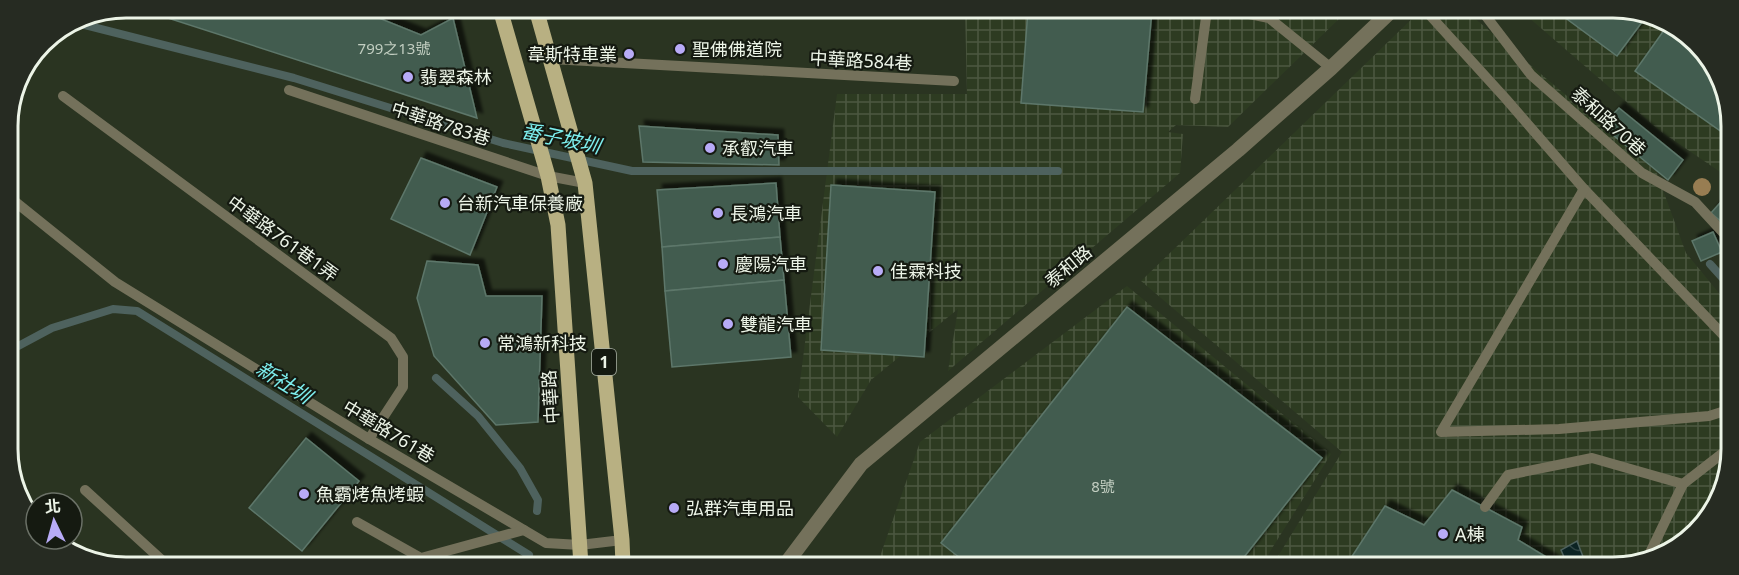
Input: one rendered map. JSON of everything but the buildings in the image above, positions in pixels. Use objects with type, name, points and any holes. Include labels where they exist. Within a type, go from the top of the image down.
[{"type":"main road","name":"1","points":[[503,18],[548,176]]},
{"type":"main road","name":"1","points":[[538,18],[585,183],[623,557]]},
{"type":"main road","name":"中華路","points":[[548,176],[558,225],[580,545]]},
{"type":"main road","name":"1","points":[[580,545],[581,557]]},
{"type":"street","name":"泰和路","points":[[791,557],[861,464],[1238,150],[1331,68],[1383,18]]},
{"type":"lane","points":[[1195,99],[1207,18]]},
{"type":"lane","points":[[1269,18],[1331,68]]},
{"type":"lane","points":[[1431,18],[1584,189],[1721,333]]},
{"type":"lane","name":"泰和路70巷","points":[[1487,18],[1532,75],[1642,173],[1695,202],[1721,230]]},
{"type":"lane","name":"中華路584巷","points":[[550,59],[954,81]]},
{"type":"lane","name":"中華路783巷","points":[[289,90],[548,176],[585,183]]},
{"type":"lane","name":"中華路761巷1弄","points":[[63,96],[391,338],[403,357],[403,387],[369,439]]},
{"type":"lane","points":[[1584,189],[1441,432],[1559,429],[1709,416],[1721,412]]},
{"type":"lane","name":"中華路761巷","points":[[18,204],[115,282],[369,439],[546,543],[580,545],[622,540]]},
{"type":"lane","points":[[1651,550],[1683,484],[1721,455]]},
{"type":"lane","points":[[1485,507],[1508,474],[1592,458],[1683,484]]},
{"type":"lane","points":[[85,490],[158,557]]},
{"type":"lane","points":[[357,522],[419,557]]},
{"type":"lane","points":[[424,557],[524,530]]},
{"type":"shaded area","points":[[965,18],[1340,18],[1228,127],[1176,125],[1168,132],[1183,134],[1180,173],[948,371],[958,309],[871,380],[837,437],[798,397],[837,94],[967,94]]},
{"type":"shaded area","points":[[1413,18],[1474,18],[1656,171],[1686,253],[1721,296],[1721,449],[1713,490],[1703,509],[1679,535],[1654,549],[1634,555],[1620,557],[1278,557],[1342,452],[1141,281]]},
{"type":"shaded area","points":[[1529,18],[1627,19],[1654,26],[1667,32],[1684,45],[1703,66],[1715,91],[1721,119],[1721,173],[1660,131]]},
{"type":"shaded area","points":[[1127,286],[1331,454],[1267,557],[880,557],[920,442]]},
{"type":"water","points":[[1577,541],[1583,557],[1564,557],[1561,550]]},
{"type":"waterway","name":"番子坡圳","points":[[87,26],[294,78],[503,143],[632,171],[1058,171]]},
{"type":"waterway","name":"番子坡圳","points":[[1710,264],[1721,276]]},
{"type":"waterway","name":"新社圳","points":[[18,346],[52,328],[113,309],[137,311],[529,555]]},
{"type":"waterway","points":[[436,378],[478,416],[520,468],[538,500],[537,511]]},
{"type":"place","name":"聖佛佛道院","points":[[680,49]]},
{"type":"place","name":"韋斯特車業","points":[[629,54]]},
{"type":"place","name":"翡翠森林","points":[[408,77]]},
{"type":"place","name":"承叡汽車","points":[[710,148]]},
{"type":"place","name":"台新汽車保養廠","points":[[445,203]]},
{"type":"place","name":"長鴻汽車","points":[[718,213]]},
{"type":"place","name":"慶陽汽車","points":[[723,264]]},
{"type":"place","name":"佳霖科技","points":[[878,271]]},
{"type":"place","name":"雙龍汽車","points":[[728,324]]},
{"type":"place","name":"常鴻新科技","points":[[485,343]]},
{"type":"place","name":"魚霸烤魚烤蝦","points":[[304,494]]},
{"type":"place","name":"弘群汽車用品","points":[[674,508]]},
{"type":"place","name":"A棟","points":[[1443,534]]}]
